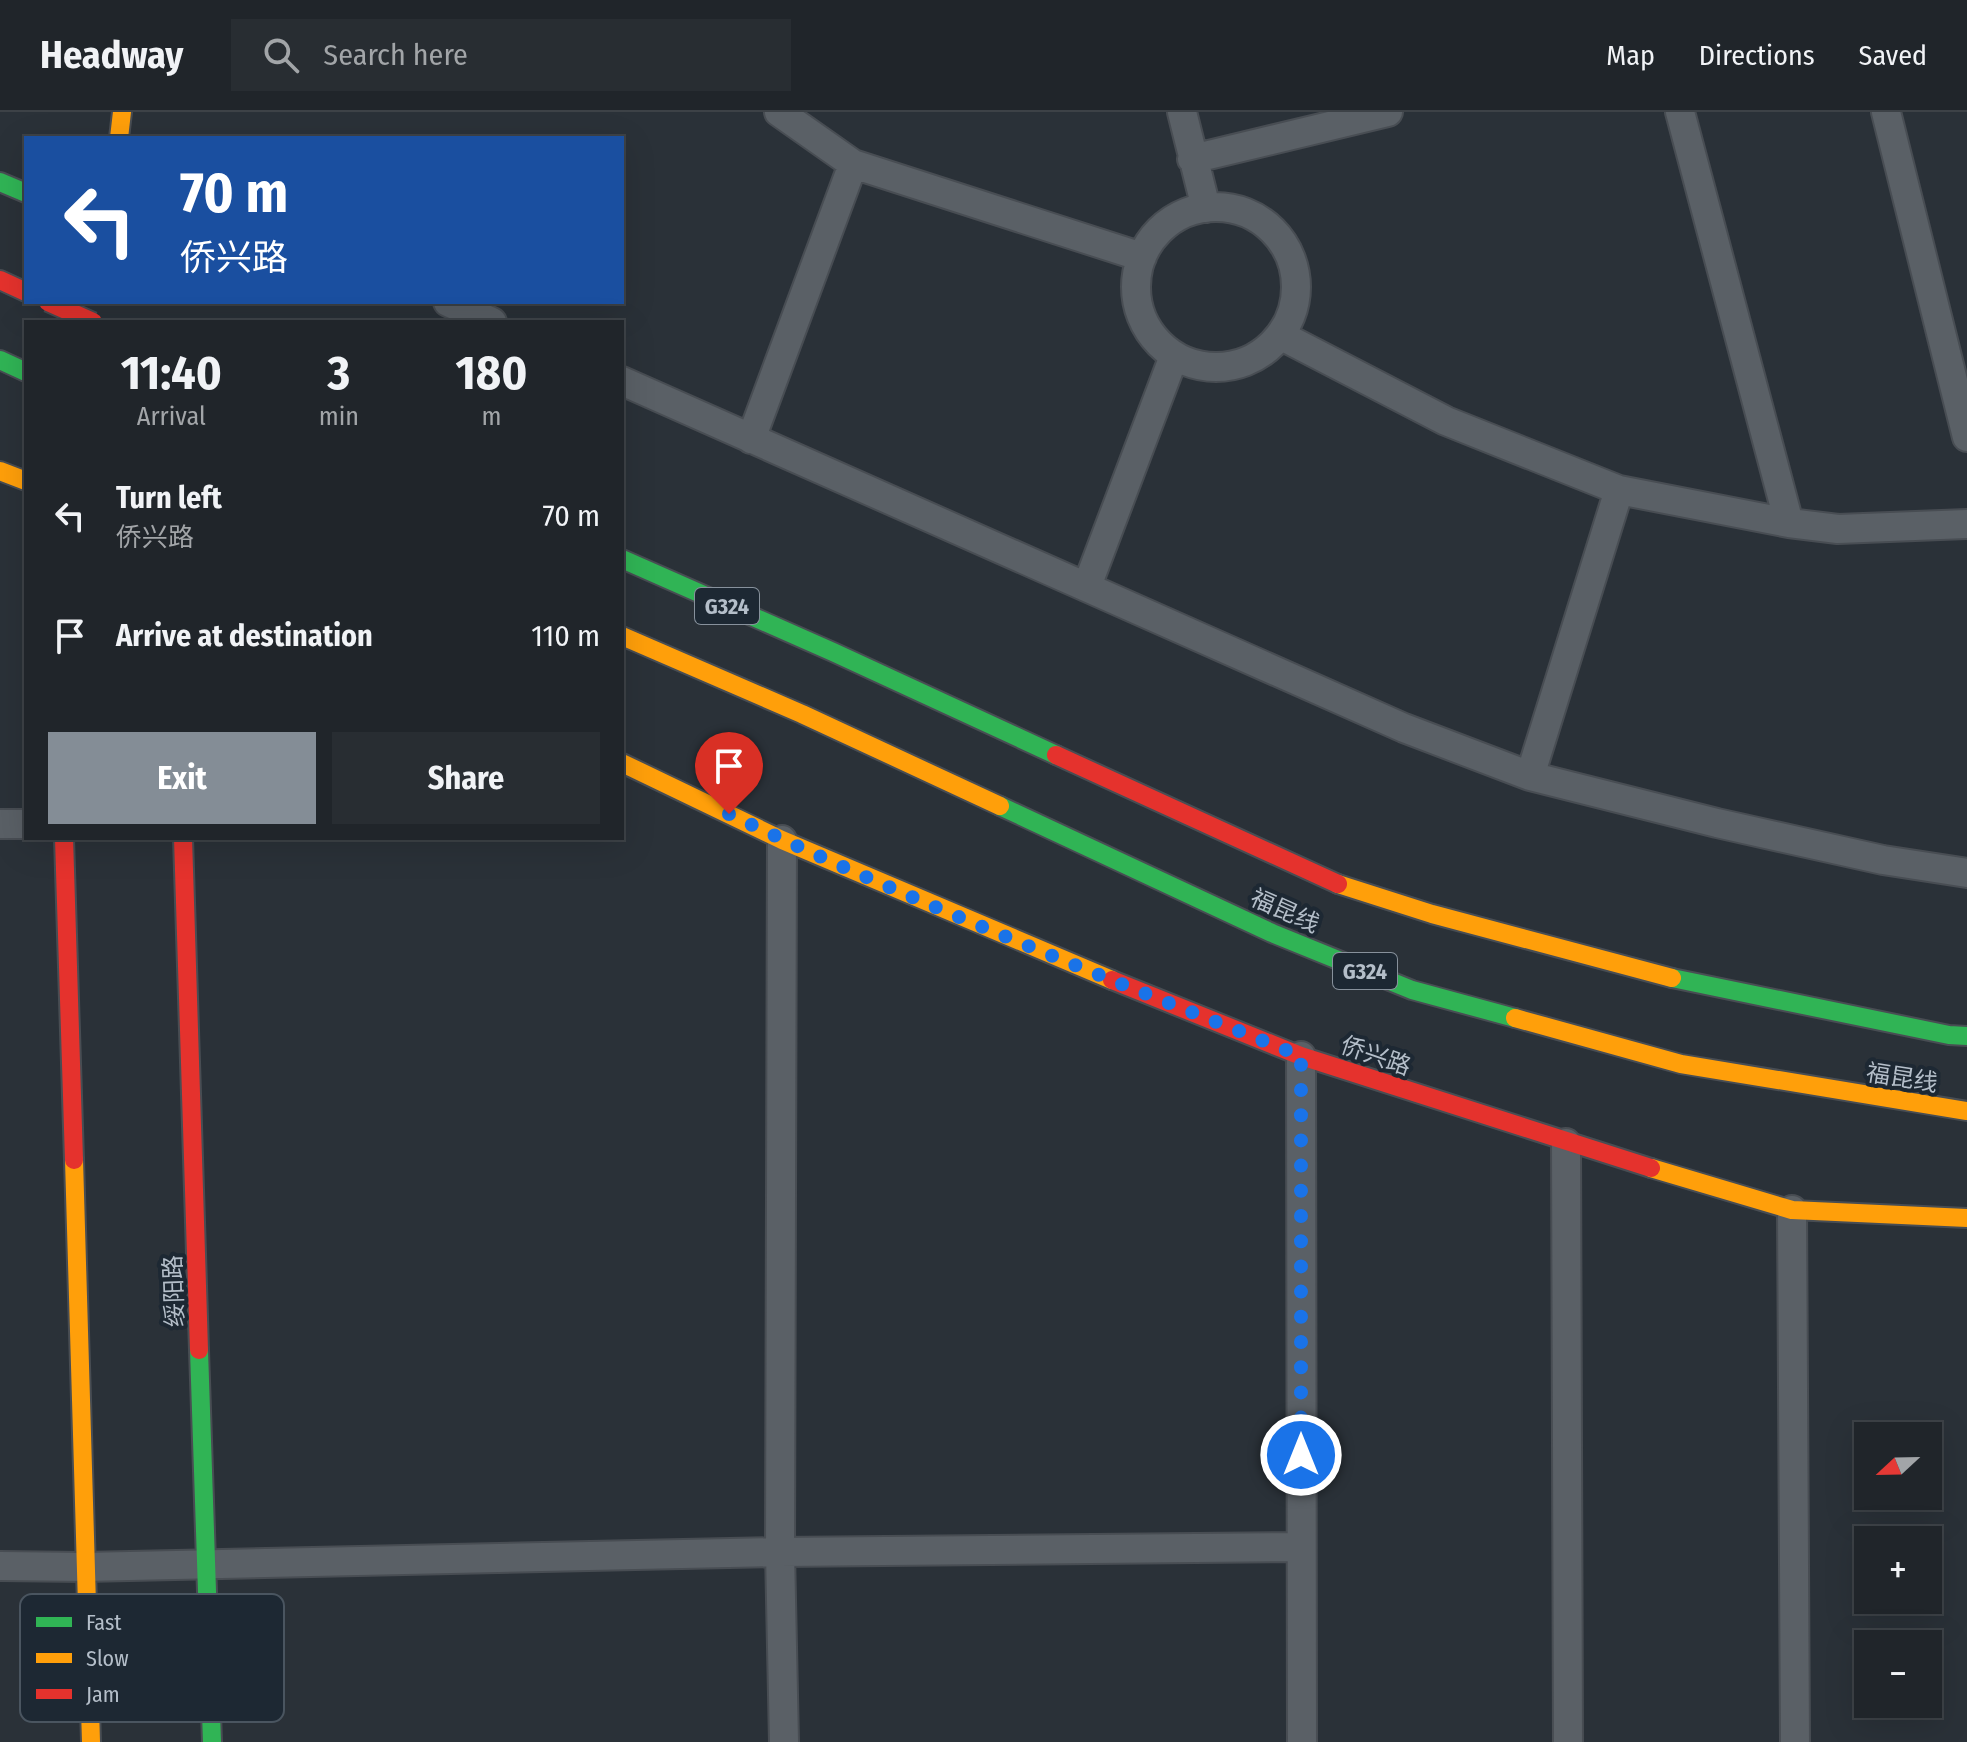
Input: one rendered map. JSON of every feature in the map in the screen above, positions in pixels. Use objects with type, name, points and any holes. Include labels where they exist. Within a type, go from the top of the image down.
[{"type":"main road","points":[[119,136],[122,112]]},
{"type":"main road","points":[[0,182],[24,192]]},
{"type":"main road","points":[[0,280],[24,291]]},
{"type":"main road","points":[[52,304],[86,320]]},
{"type":"main road","points":[[0,360],[24,371]]},
{"type":"main road","points":[[0,471],[24,480]]},
{"type":"main road","name":"福昆线","points":[[624,560],[833,652],[1327,881],[1432,914],[1701,986],[1967,1036]]},
{"type":"main road","name":"福昆线","points":[[624,637],[802,714],[1272,933],[1412,990],[1681,1064],[1967,1111]]},
{"type":"main road","name":"侨兴路","points":[[624,764],[782,840],[1065,961],[1301,1056],[1566,1143],[1792,1210],[1967,1218]]},
{"type":"main road","points":[[64,840],[85,1594]]},
{"type":"main road","name":"绥阳路","points":[[183,840],[208,1594]]},
{"type":"main road","points":[[90,1722],[91,1742]]},
{"type":"main road","name":"绥阳路","points":[[211,1722],[212,1742]]},
{"type":"street","points":[[779,112],[853,164],[1142,257]]},
{"type":"street","points":[[1182,112],[1206,208]]},
{"type":"street","points":[[1192,159],[1388,112]]},
{"type":"street","points":[[1680,112],[1789,523]]},
{"type":"street","points":[[1886,112],[1967,437]]},
{"type":"street","points":[[751,439],[853,164]]},
{"type":"street","points":[[1206,208],[1232,209],[1257,219],[1278,236],[1291,259],[1296,285],[1292,312],[1280,335],[1264,352],[1242,363],[1219,368],[1196,365],[1174,356],[1157,341],[1144,322],[1137,301],[1137,279],[1142,257],[1152,239],[1167,224],[1185,213],[1206,208]]},
{"type":"street","points":[[452,304],[488,320]]},
{"type":"street","points":[[1280,335],[1446,421],[1619,490],[1789,523],[1838,529],[1967,524]]},
{"type":"street","points":[[1087,586],[1174,356]]},
{"type":"street","points":[[624,382],[1404,728],[1530,776],[1717,823],[1883,860],[1967,873]]},
{"type":"street","points":[[1530,776],[1619,490]]},
{"type":"street","points":[[0,824],[24,824]]},
{"type":"street","points":[[782,840],[780,1552],[784,1742]]},
{"type":"street","points":[[1301,1056],[1302,1742]]},
{"type":"street","points":[[1566,1143],[1568,1742]]},
{"type":"street","points":[[1792,1210],[1795,1742]]},
{"type":"street","points":[[0,1566],[84,1567],[780,1552],[1300,1547]]},
{"type":"traffic: fast","points":[[0,182],[24,192]]},
{"type":"traffic: fast","points":[[0,360],[24,371]]},
{"type":"traffic: fast","points":[[624,560],[1056,755]]},
{"type":"traffic: fast","points":[[1000,806],[1272,933],[1412,990],[1515,1018]]},
{"type":"traffic: fast","points":[[1672,978],[1949,1035],[1967,1036]]},
{"type":"traffic: fast","points":[[199,1350],[207,1594]]},
{"type":"traffic: fast","points":[[211,1722],[212,1742]]},
{"type":"traffic: slow","points":[[119,136],[122,112]]},
{"type":"traffic: slow","points":[[0,471],[24,480]]},
{"type":"traffic: slow","points":[[624,637],[802,714],[1000,806]]},
{"type":"traffic: slow","points":[[624,764],[782,840],[1112,980]]},
{"type":"traffic: slow","points":[[1338,884],[1432,914],[1672,978]]},
{"type":"traffic: slow","points":[[1515,1018],[1681,1064],[1967,1111]]},
{"type":"traffic: slow","points":[[74,1160],[87,1594]]},
{"type":"traffic: slow","points":[[1651,1168],[1792,1210],[1967,1218]]},
{"type":"traffic: slow","points":[[90,1722],[91,1742]]},
{"type":"traffic: jam","points":[[0,280],[24,291]]},
{"type":"traffic: jam","points":[[52,304],[88,320]]},
{"type":"traffic: jam","points":[[1056,755],[1338,884]]},
{"type":"traffic: jam","points":[[64,840],[74,1160]]},
{"type":"traffic: jam","points":[[183,840],[199,1350]]},
{"type":"traffic: jam","points":[[1112,980],[1301,1056],[1651,1168]]},
{"type":"route","points":[[729,814],[782,840],[1065,961],[1301,1056],[1301,1455]]}]
